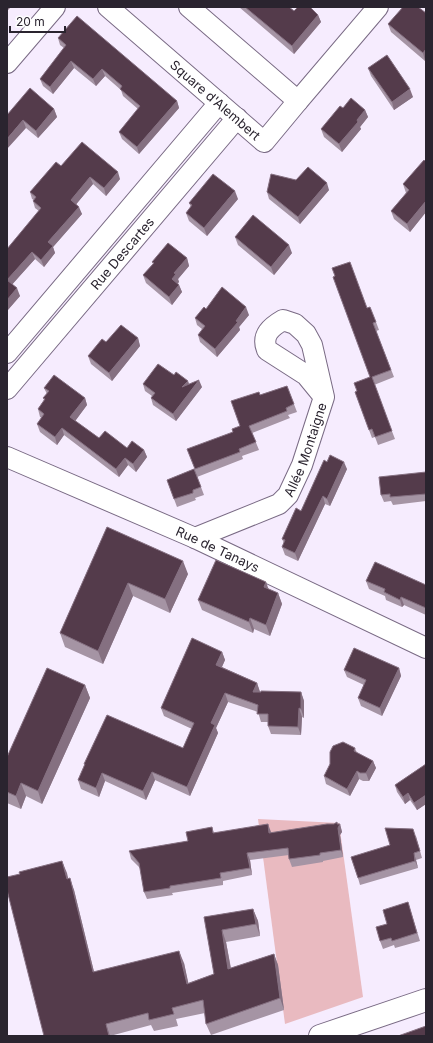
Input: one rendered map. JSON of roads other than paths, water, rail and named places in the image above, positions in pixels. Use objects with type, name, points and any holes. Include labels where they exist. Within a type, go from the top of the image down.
[{"type":"main road","points":[[320,1036],[426,1000]]},
{"type":"street","points":[[7,63],[55,7]]},
{"type":"street","name":"Square d'Alembert","points":[[108,7],[264,142],[298,102]]},
{"type":"street","points":[[189,7],[298,102],[378,7]]},
{"type":"street","name":"Rue Descartes","points":[[7,353],[219,103]]},
{"type":"street","name":"Rue Descartes","points":[[7,389],[237,118]]},
{"type":"street","name":"Allée Montaigne","points":[[194,538],[279,504],[288,495],[302,465],[324,397]]},
{"type":"street","name":"Rue de Tanays","points":[[7,457],[194,538],[426,648]]}]
